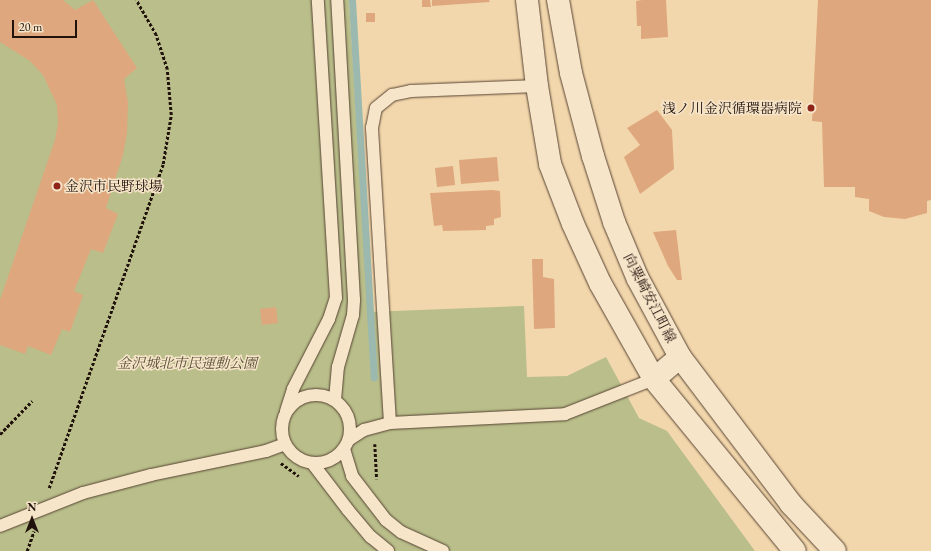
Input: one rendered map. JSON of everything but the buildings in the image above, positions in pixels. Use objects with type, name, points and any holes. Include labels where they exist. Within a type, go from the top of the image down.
[{"type":"main road","points":[[527,0],[537,86],[550,164],[573,224],[600,283],[654,379],[795,551]]},
{"type":"main road","name":"向粟崎安江町線","points":[[558,0],[571,73],[593,156],[614,222],[638,280],[680,357],[791,504],[835,551]]},
{"type":"main road","points":[[654,379],[680,357]]},
{"type":"lane","points":[[318,0],[336,298],[329,319],[293,389],[282,421],[284,444],[296,457],[313,464],[348,510],[371,537],[388,551]]},
{"type":"lane","points":[[335,400],[338,367],[353,315],[354,300],[337,0]]},
{"type":"lane","points":[[390,423],[372,128],[376,108],[392,95],[411,91],[537,86]]},
{"type":"lane","points":[[313,464],[336,458],[347,444],[364,430],[390,423],[565,414],[654,379]]},
{"type":"lane","points":[[286,411],[294,402],[309,396],[325,396],[335,400],[349,417],[347,444],[352,476],[386,520],[402,532],[443,551]]},
{"type":"lane","points":[[0,526],[83,493],[158,473],[266,450],[284,444]]},
{"type":"path","points":[[27,551],[163,164],[171,115],[167,69],[156,35],[136,0]]},
{"type":"path","points":[[0,434],[32,401]]},
{"type":"path","points":[[374,428],[377,483]]},
{"type":"green space","name":"金沢城北市民運動公園","points":[[0,0],[349,0],[368,312],[524,306],[527,377],[567,376],[606,357],[639,418],[667,431],[755,551],[0,551]]},
{"type":"waterway","points":[[352,0],[374,377]]},
{"type":"place","name":"浅ノ川金沢循環器病院","points":[[811,108]]},
{"type":"place","name":"金沢市民野球場","points":[[57,186]]}]
